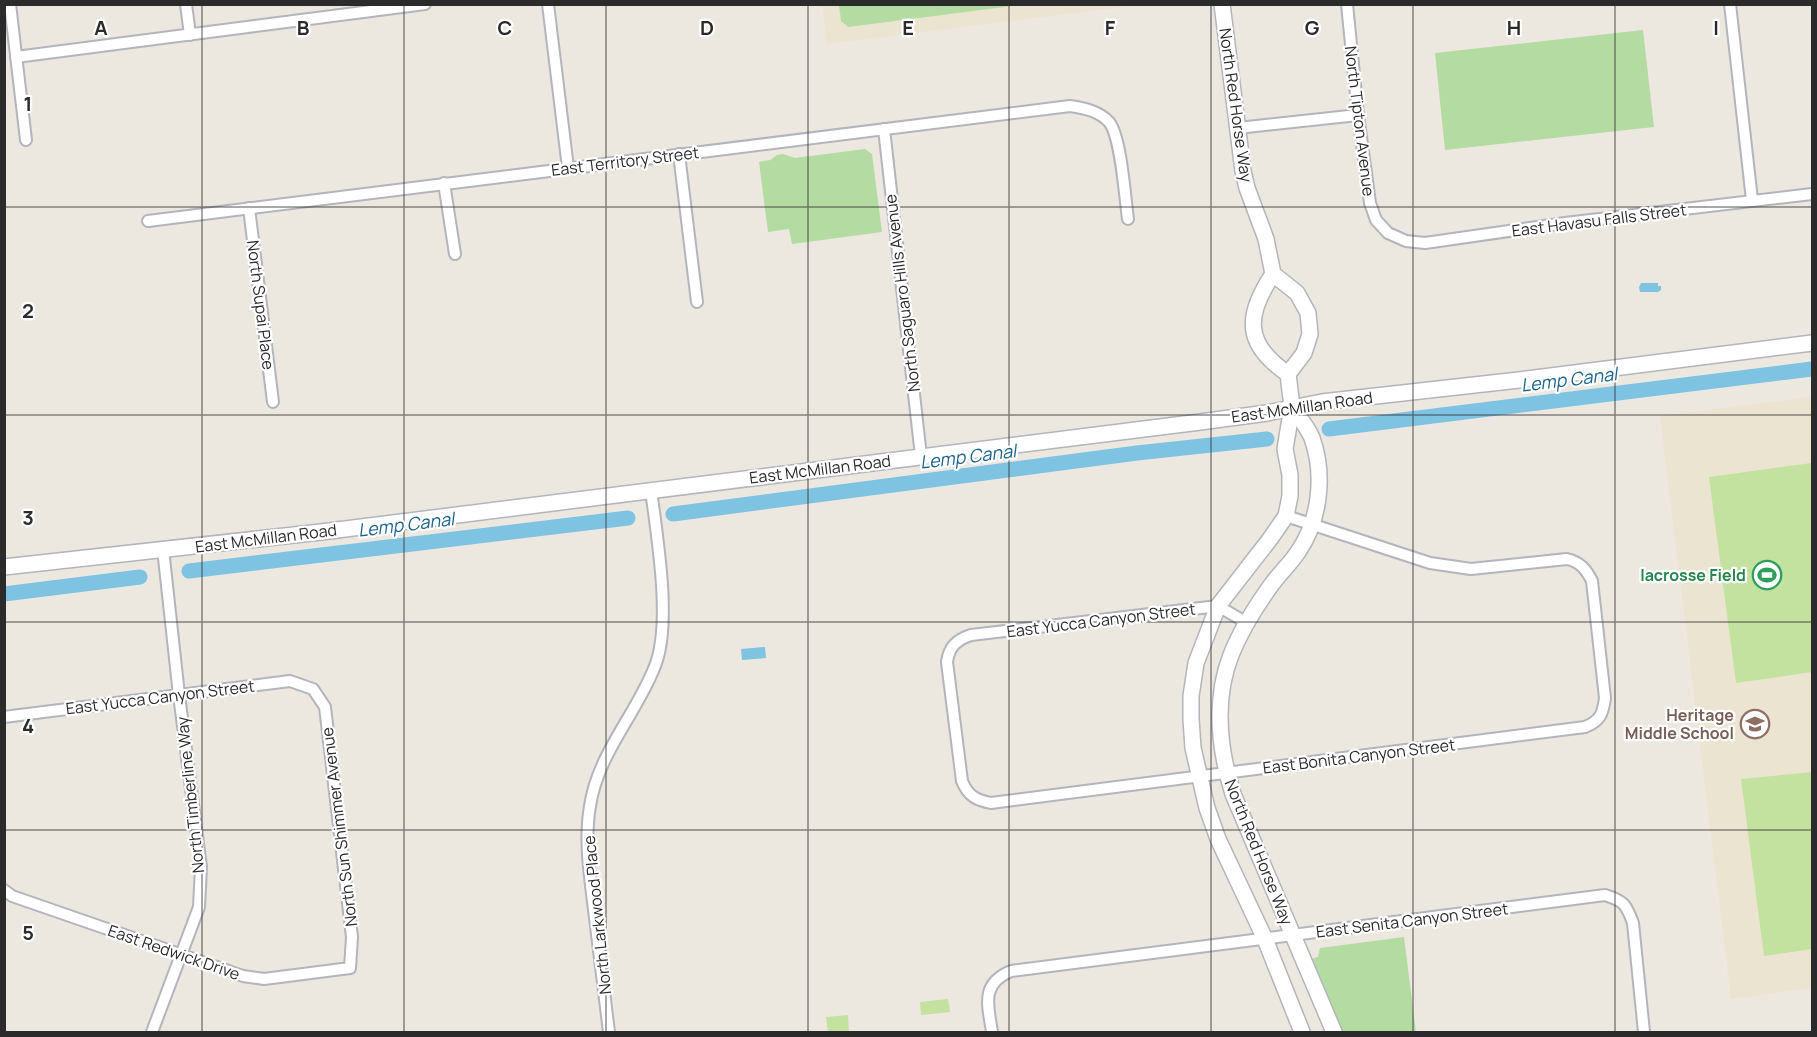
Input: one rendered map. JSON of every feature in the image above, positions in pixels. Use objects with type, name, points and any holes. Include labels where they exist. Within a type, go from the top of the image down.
[{"type":"street","points":[[10,4],[26,140]]},
{"type":"street","points":[[186,4],[190,35]]},
{"type":"street","points":[[16,57],[190,35],[365,8],[425,4]]},
{"type":"street","points":[[548,4],[568,168]]},
{"type":"street","name":"North Red Horse Way","points":[[1222,4],[1247,188],[1266,239],[1273,274]]},
{"type":"street","name":"North Tipton Avenue","points":[[1347,4],[1370,203],[1376,220],[1388,233]]},
{"type":"street","points":[[1730,4],[1752,200]]},
{"type":"street","name":"East Territory Street","points":[[148,221],[1070,106],[1086,108],[1100,114],[1110,123],[1117,139],[1128,219]]},
{"type":"street","points":[[1238,128],[1358,114]]},
{"type":"street","name":"North Saguaro Hills Avenue","points":[[884,129],[921,456]]},
{"type":"street","points":[[679,154],[697,302]]},
{"type":"street","points":[[444,183],[454,254]]},
{"type":"street","name":"East Havasu Falls Street","points":[[1388,233],[1406,241],[1425,243],[1812,194]]},
{"type":"street","name":"North Supai Place","points":[[249,208],[273,402]]},
{"type":"street","points":[[1273,274],[1296,294],[1308,313],[1310,334],[1307,344],[1304,353],[1288,374],[1266,358],[1254,335],[1252,320],[1255,307],[1262,290],[1273,274]]},
{"type":"street","name":"East McMillan Road","points":[[4,567],[321,532],[1200,422],[1322,402],[1520,380],[1812,343]]},
{"type":"street","name":"North Red Horse Way","points":[[1288,374],[1292,407],[1286,448],[1290,475],[1290,496],[1286,516],[1218,606],[1200,650],[1193,677],[1191,719],[1198,776],[1218,839],[1265,939],[1302,1032]]},
{"type":"street","name":"North Red Horse Way","points":[[1292,407],[1311,436],[1318,463],[1316,507],[1311,525],[1298,552],[1271,585],[1247,623],[1231,655],[1222,688],[1219,731],[1226,773],[1233,794],[1334,1032]]},
{"type":"street","name":"North Larkwood Place","points":[[609,1032],[587,834],[590,805],[598,775],[610,747],[648,682],[660,651],[662,604],[651,490]]},
{"type":"street","points":[[1286,516],[1311,525]]},
{"type":"street","name":"East Bonita Canyon Street","points":[[972,797],[992,802],[1226,773],[1585,727],[1600,718],[1605,698],[1592,581],[1583,567],[1567,559],[1471,568],[1430,563],[1311,525]]},
{"type":"street","name":"North Timberline Way","points":[[152,1032],[199,908],[201,867],[163,549]]},
{"type":"street","name":"East Yucca Canyon Street","points":[[972,797],[962,781],[947,662],[953,645],[961,638],[970,635],[1218,606],[1247,623]]},
{"type":"street","name":"East Yucca Canyon Street","points":[[4,717],[290,681],[314,689]]},
{"type":"street","name":"North Sun Shimmer Avenue","points":[[314,689],[325,707],[352,937],[350,968]]},
{"type":"street","name":"East Redwick Drive","points":[[4,890],[12,896],[243,976],[264,979],[350,968]]},
{"type":"street","name":"East Senita Canyon Street","points":[[992,1032],[987,1000],[989,990],[994,981],[1011,971],[1605,896],[1618,899],[1627,906],[1633,923],[1644,1032]]},
{"type":"shaded area","points":[[822,4],[1138,5],[827,44]]},
{"type":"shaded area","name":"Heritage Middle School","points":[[1812,397],[1812,988],[1731,999],[1660,416]]},
{"type":"green space","points":[[839,4],[1020,5],[848,27],[841,21]]},
{"type":"green space","points":[[1643,30],[1654,127],[1445,150],[1435,53]]},
{"type":"green space","points":[[865,149],[872,154],[882,232],[792,244],[789,229],[768,232],[759,162],[783,154],[795,158]]},
{"type":"green space","name":"lacrosse Field","points":[[1812,463],[1812,672],[1736,683],[1709,477]]},
{"type":"green space","points":[[1812,772],[1812,949],[1764,956],[1741,779]]},
{"type":"green space","points":[[1404,937],[1416,1032],[1339,1032],[1310,959],[1318,957],[1320,948]]},
{"type":"green space","points":[[948,999],[950,1012],[921,1015],[920,1002]]},
{"type":"green space","points":[[848,1015],[849,1032],[828,1032],[826,1017]]},
{"type":"water","points":[[1641,283],[1658,283],[1661,290],[1640,292]]},
{"type":"water","points":[[765,647],[766,658],[742,660],[741,649]]},
{"type":"waterway","name":"Lemp Canal","points":[[1329,429],[1812,369]]},
{"type":"waterway","name":"Lemp Canal","points":[[673,514],[1137,453],[1267,439]]},
{"type":"waterway","name":"Lemp Canal","points":[[189,571],[628,518]]},
{"type":"waterway","name":"Lemp Canal","points":[[4,594],[140,577]]},
{"type":"place","name":"lacrosse Field","points":[[1767,575]]},
{"type":"place","name":"Heritage Middle School","points":[[1755,724]]}]
